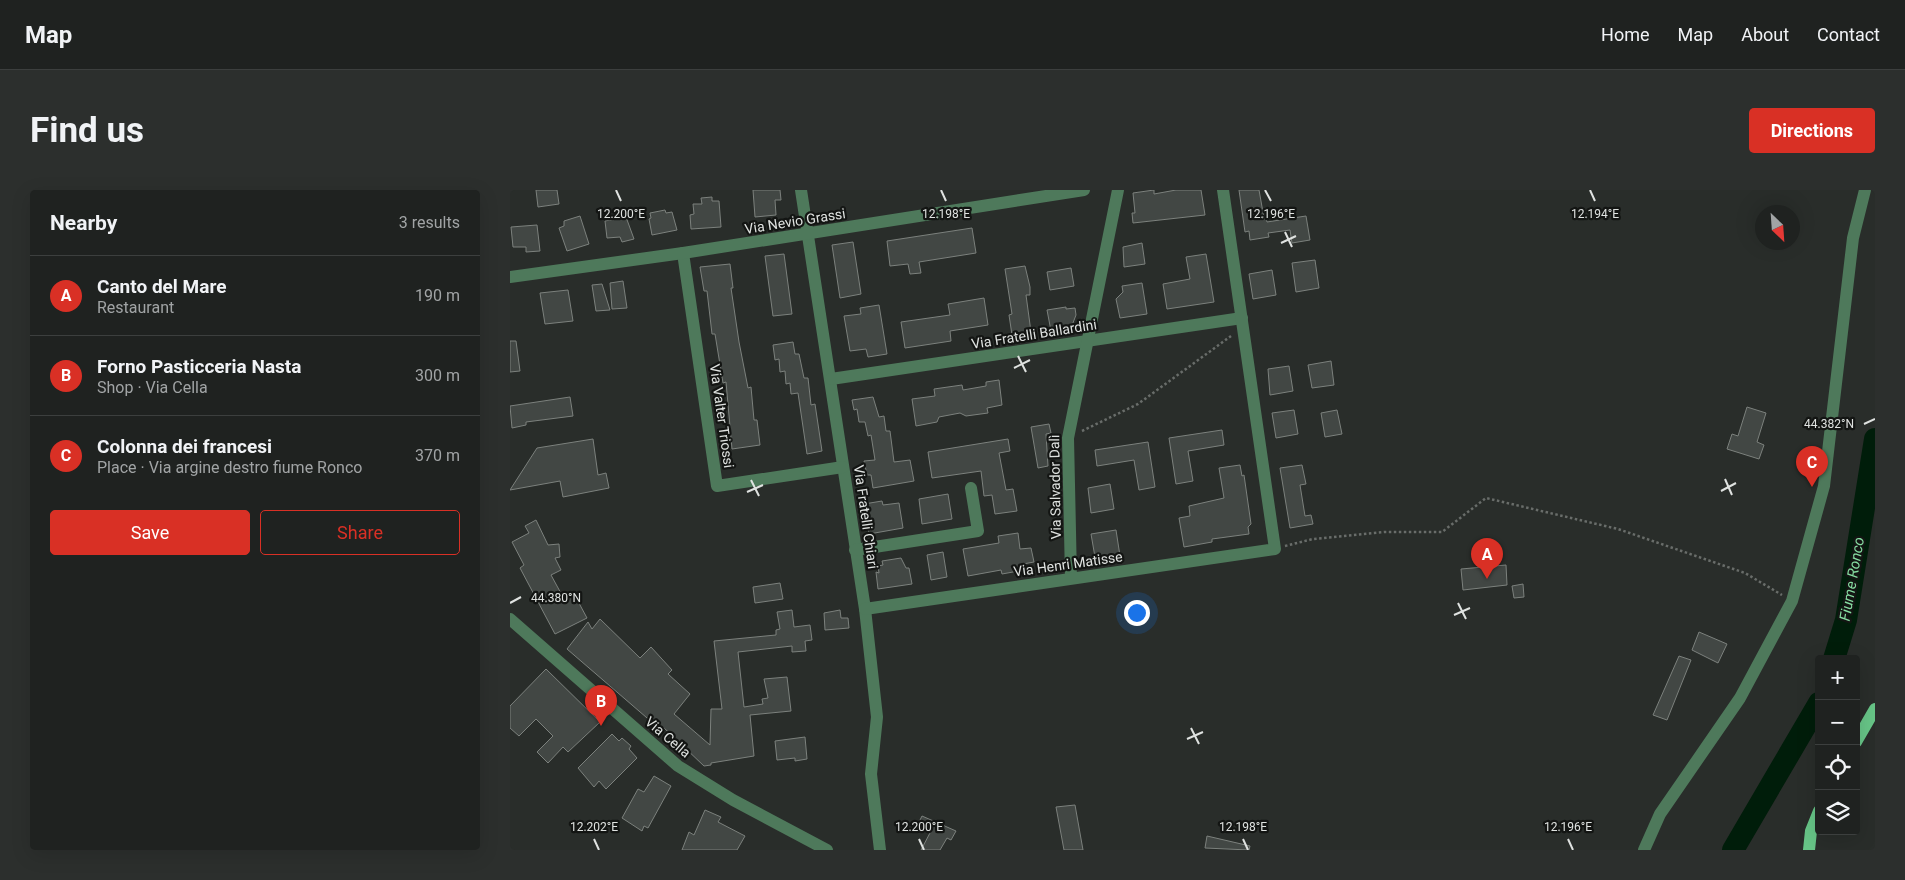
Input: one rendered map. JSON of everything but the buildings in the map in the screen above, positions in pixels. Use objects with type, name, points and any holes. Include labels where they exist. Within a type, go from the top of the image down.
[{"type":"main road","points":[[1860,735],[1875,710]]},
{"type":"main road","points":[[1810,850],[1811,830],[1815,820]]},
{"type":"street","name":"Via Fratelli Chiari","points":[[801,190],[865,609],[877,717],[871,774],[880,850]]},
{"type":"street","name":"Via Nevio Grassi","points":[[510,277],[683,253],[1084,190]]},
{"type":"street","name":"Via Salvador Dalì","points":[[1071,578],[1068,438],[1086,341],[1118,190]]},
{"type":"street","points":[[1223,190],[1275,549]]},
{"type":"street","points":[[1644,850],[1660,814],[1740,698],[1792,601],[1824,486],[1853,238],[1865,190]]},
{"type":"street","name":"Via Valter Triossi","points":[[683,253],[717,486],[843,467]]},
{"type":"street","name":"Via Fratelli Ballardini","points":[[831,380],[1086,341],[1243,322]]},
{"type":"street","points":[[855,550],[978,531],[971,488]]},
{"type":"street","name":"Via Henri Matisse","points":[[865,609],[1275,549]]},
{"type":"street","name":"Via Cella","points":[[510,619],[678,766],[734,800],[826,850]]},
{"type":"path","points":[[1068,438],[1138,404],[1243,322]]},
{"type":"path","points":[[1275,549],[1313,539],[1385,532],[1442,532],[1486,498],[1618,529],[1744,573],[1792,601]]},
{"type":"waterway","name":"Fiume Ronco","points":[[1835,655],[1846,620],[1875,439]]},
{"type":"waterway","name":"Fiume Ronco","points":[[1733,850],[1815,710]]},
{"type":"place","name":"Colonna dei francesi","points":[[1812,487]]},
{"type":"place","name":"Canto del Mare","points":[[1487,579]]},
{"type":"place","name":"Forno Pasticceria Nasta","points":[[601,726]]}]
